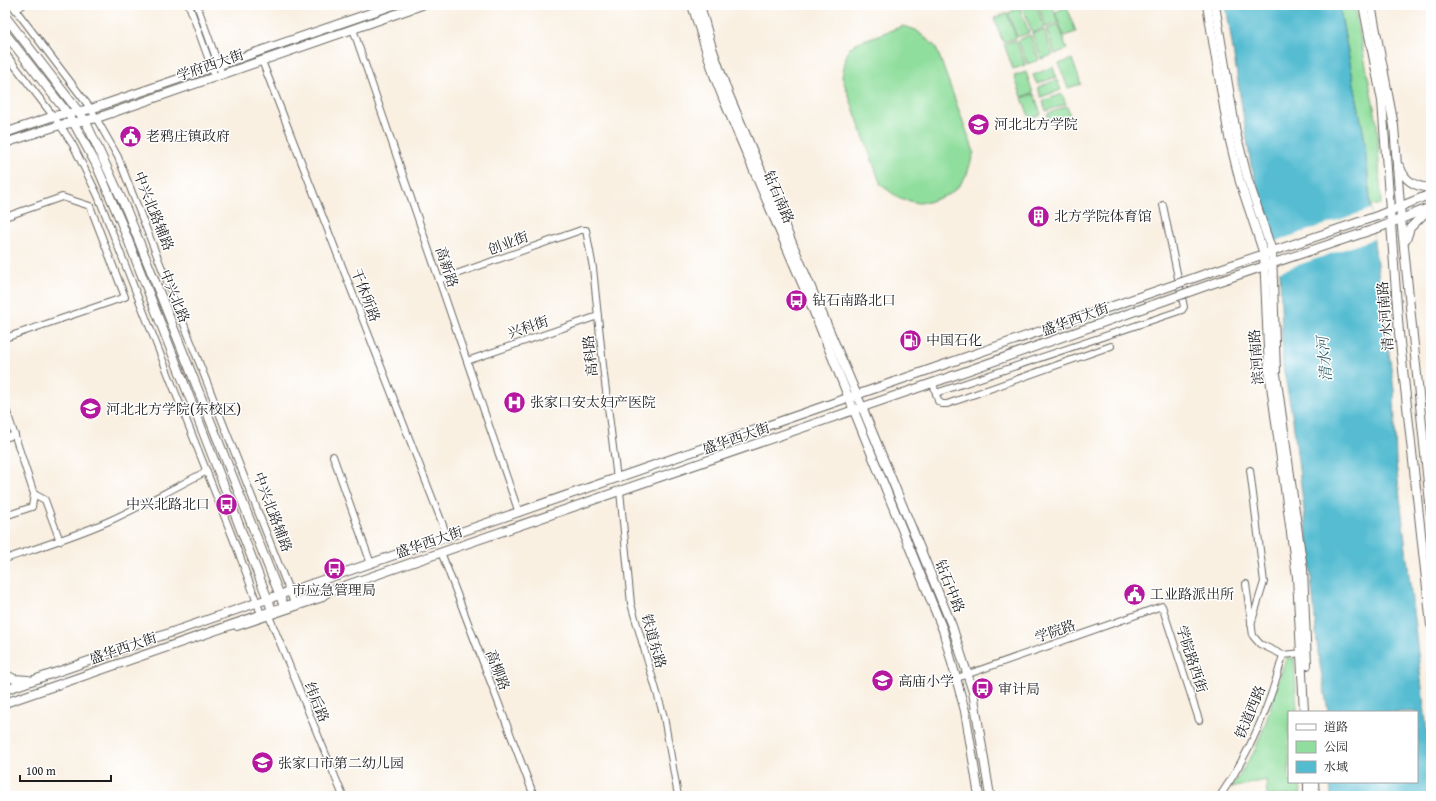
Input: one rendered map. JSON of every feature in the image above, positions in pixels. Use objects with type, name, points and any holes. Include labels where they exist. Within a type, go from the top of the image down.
[{"type":"main road","name":"学府西大街","points":[[5,133],[54,116],[79,110],[91,109],[394,5]]},
{"type":"main road","name":"学府西大街","points":[[5,143],[60,125],[97,118],[422,5]]},
{"type":"main road","name":"钻石南路","points":[[692,5],[715,78],[807,295],[848,398]]},
{"type":"main road","name":"钻石南路","points":[[700,5],[712,48],[731,100],[857,395]]},
{"type":"main road","name":"滨河南路","points":[[1207,5],[1228,137],[1240,182],[1270,252]]},
{"type":"main road","name":"滨河南路","points":[[1215,5],[1236,133],[1248,180],[1270,252],[1276,374],[1303,570],[1304,711]]},
{"type":"main road","name":"清水河南路","points":[[1363,5],[1382,101],[1387,150],[1389,211],[1399,333],[1431,625]]},
{"type":"main road","name":"清水河南路","points":[[1371,5],[1394,126],[1401,218],[1431,513]]},
{"type":"main road","name":"中兴北路","points":[[5,16],[79,110],[85,120],[127,211],[281,595],[284,606]]},
{"type":"main road","name":"中兴北路","points":[[5,33],[66,113],[96,164],[121,222],[268,599],[267,614]]},
{"type":"main road","points":[[1397,159],[1403,175],[1408,180],[1421,187],[1431,188]]},
{"type":"main road","points":[[1389,211],[1431,194]]},
{"type":"main road","points":[[1390,222],[1431,208]]},
{"type":"main road","points":[[1404,246],[1410,228],[1418,218],[1431,208]]},
{"type":"main road","name":"盛华西大街","points":[[6,692],[34,680],[448,538],[1389,211]]},
{"type":"main road","name":"盛华西大街","points":[[5,703],[267,614],[284,606],[933,383],[1217,282],[1378,228],[1390,222]]},
{"type":"main road","name":"钻石中路","points":[[857,395],[947,611],[968,674],[973,692],[990,796]]},
{"type":"main road","name":"钻石中路","points":[[848,398],[943,630],[965,710],[979,796]]},
{"type":"main road","points":[[735,438],[739,450]]},
{"type":"main road","name":"滨河南路","points":[[1304,653],[1310,711]]},
{"type":"main road","points":[[5,674],[14,679],[34,680]]},
{"type":"main road","points":[[5,674],[6,692],[20,696],[30,694]]},
{"type":"main road","points":[[1308,783],[1308,796]]},
{"type":"main road","points":[[1314,783],[1315,796]]},
{"type":"street","points":[[14,8],[23,5]]},
{"type":"street","points":[[189,5],[215,67]]},
{"type":"street","points":[[197,5],[218,76]]},
{"type":"street","name":"中兴北路辅路","points":[[14,8],[91,109],[127,175],[291,591],[294,603]]},
{"type":"street","name":"高新路","points":[[353,29],[519,513]]},
{"type":"street","points":[[5,52],[54,116],[73,145],[98,196],[207,471],[257,603],[267,614],[320,599],[336,588]]},
{"type":"street","name":"干休所路","points":[[262,61],[448,538]]},
{"type":"street","points":[[5,217],[62,197],[90,206],[125,297],[5,338]]},
{"type":"street","points":[[936,393],[1182,310],[1184,306],[1163,205]]},
{"type":"street","name":"创业街","points":[[439,280],[581,230],[586,230]]},
{"type":"street","name":"高科路","points":[[586,230],[593,268],[617,479]]},
{"type":"street","name":"兴科街","points":[[467,361],[598,316]]},
{"type":"street","points":[[933,383],[938,401],[942,404],[946,404],[1110,346]]},
{"type":"street","points":[[5,406],[34,494],[32,507],[5,516]]},
{"type":"street","points":[[5,438],[15,435]]},
{"type":"street","points":[[333,456],[371,564]]},
{"type":"street","points":[[1250,470],[1264,582],[1251,624]]},
{"type":"street","points":[[5,559],[60,541],[127,512],[207,471]]},
{"type":"street","name":"铁道东路","points":[[620,491],[631,604],[664,717],[678,796]]},
{"type":"street","points":[[34,494],[46,500],[60,541]]},
{"type":"street","name":"高柳路","points":[[441,552],[534,796]]},
{"type":"street","points":[[1246,584],[1251,624],[1256,640],[1283,655],[1304,653]]},
{"type":"street","name":"学院路","points":[[957,678],[1162,606]]},
{"type":"street","name":"学院路西街","points":[[1162,606],[1199,720]]},
{"type":"street","name":"纬后路","points":[[267,614],[343,796]]},
{"type":"street","name":"铁道西路","points":[[1220,796],[1231,780],[1256,732],[1274,685],[1283,655]]},
{"type":"green space","points":[[1036,5],[1044,28],[1032,33],[1023,8]]},
{"type":"green space","points":[[1038,5],[1052,5],[1058,23],[1046,27]]},
{"type":"green space","points":[[1339,5],[1354,5],[1377,123],[1381,204],[1371,206],[1364,136]]},
{"type":"green space","points":[[1067,7],[1076,32],[1064,36],[1055,12]]},
{"type":"green space","points":[[1020,8],[1029,33],[1017,37],[1008,13]]},
{"type":"green space","points":[[1007,13],[1016,38],[1003,42],[994,18]]},
{"type":"green space","points":[[1059,25],[1067,49],[1055,54],[1046,29]]},
{"type":"green space","points":[[903,26],[916,30],[936,47],[974,152],[967,174],[960,185],[950,194],[928,202],[918,203],[899,198],[881,185],[842,77],[849,49],[856,43]]},
{"type":"green space","points":[[1044,30],[1053,55],[1041,59],[1032,34]]},
{"type":"green space","points":[[1030,35],[1039,60],[1027,64],[1018,40]]},
{"type":"green space","points":[[1016,40],[1025,65],[1013,69],[1004,44]]},
{"type":"green space","points":[[1072,59],[1081,84],[1068,88],[1059,64]]},
{"type":"green space","points":[[1053,67],[1056,77],[1037,84],[1033,75]]},
{"type":"green space","points":[[1026,72],[1033,93],[1022,97],[1014,76]]},
{"type":"green space","points":[[1057,80],[1061,90],[1041,97],[1038,87]]},
{"type":"green space","points":[[1034,94],[1041,114],[1030,119],[1022,98]]},
{"type":"green space","points":[[1062,94],[1066,104],[1046,111],[1043,101]]},
{"type":"green space","points":[[1067,106],[1070,116],[1051,123],[1047,114]]},
{"type":"green space","points":[[1286,658],[1294,658],[1297,711],[1288,711],[1288,783],[1300,783],[1301,794],[1267,796],[1266,780],[1231,788],[1254,752],[1265,725]]},
{"type":"water","name":"清水河","points":[[1226,5],[1339,5],[1364,136],[1374,242],[1394,390],[1396,463],[1431,766],[1431,796],[1331,796],[1330,783],[1418,783],[1418,711],[1328,711],[1318,653],[1308,543],[1293,420],[1283,366],[1280,274],[1273,239],[1251,165]]},
{"type":"pier","points":[[1371,209],[1374,239],[1278,272],[1273,242]]},
{"type":"place","name":"河北北方学院","points":[[979,124]]},
{"type":"place","name":"老鸦庄镇政府","points":[[131,136]]},
{"type":"place","name":"北方学院体育馆","points":[[1039,216]]},
{"type":"place","name":"钻石南路北口","points":[[797,300]]},
{"type":"place","name":"中国石化","points":[[911,340]]},
{"type":"place","name":"张家口安太妇产医院","points":[[514,402]]},
{"type":"place","name":"河北北方学院(东校区)","points":[[90,409]]},
{"type":"place","name":"中兴北路北口","points":[[226,504]]},
{"type":"place","name":"市应急管理局","points":[[334,568]]},
{"type":"place","name":"工业路派出所","points":[[1135,594]]},
{"type":"place","name":"高庙小学","points":[[883,681]]},
{"type":"place","name":"审计局","points":[[983,689]]},
{"type":"place","name":"张家口市第二幼儿园","points":[[263,763]]}]
